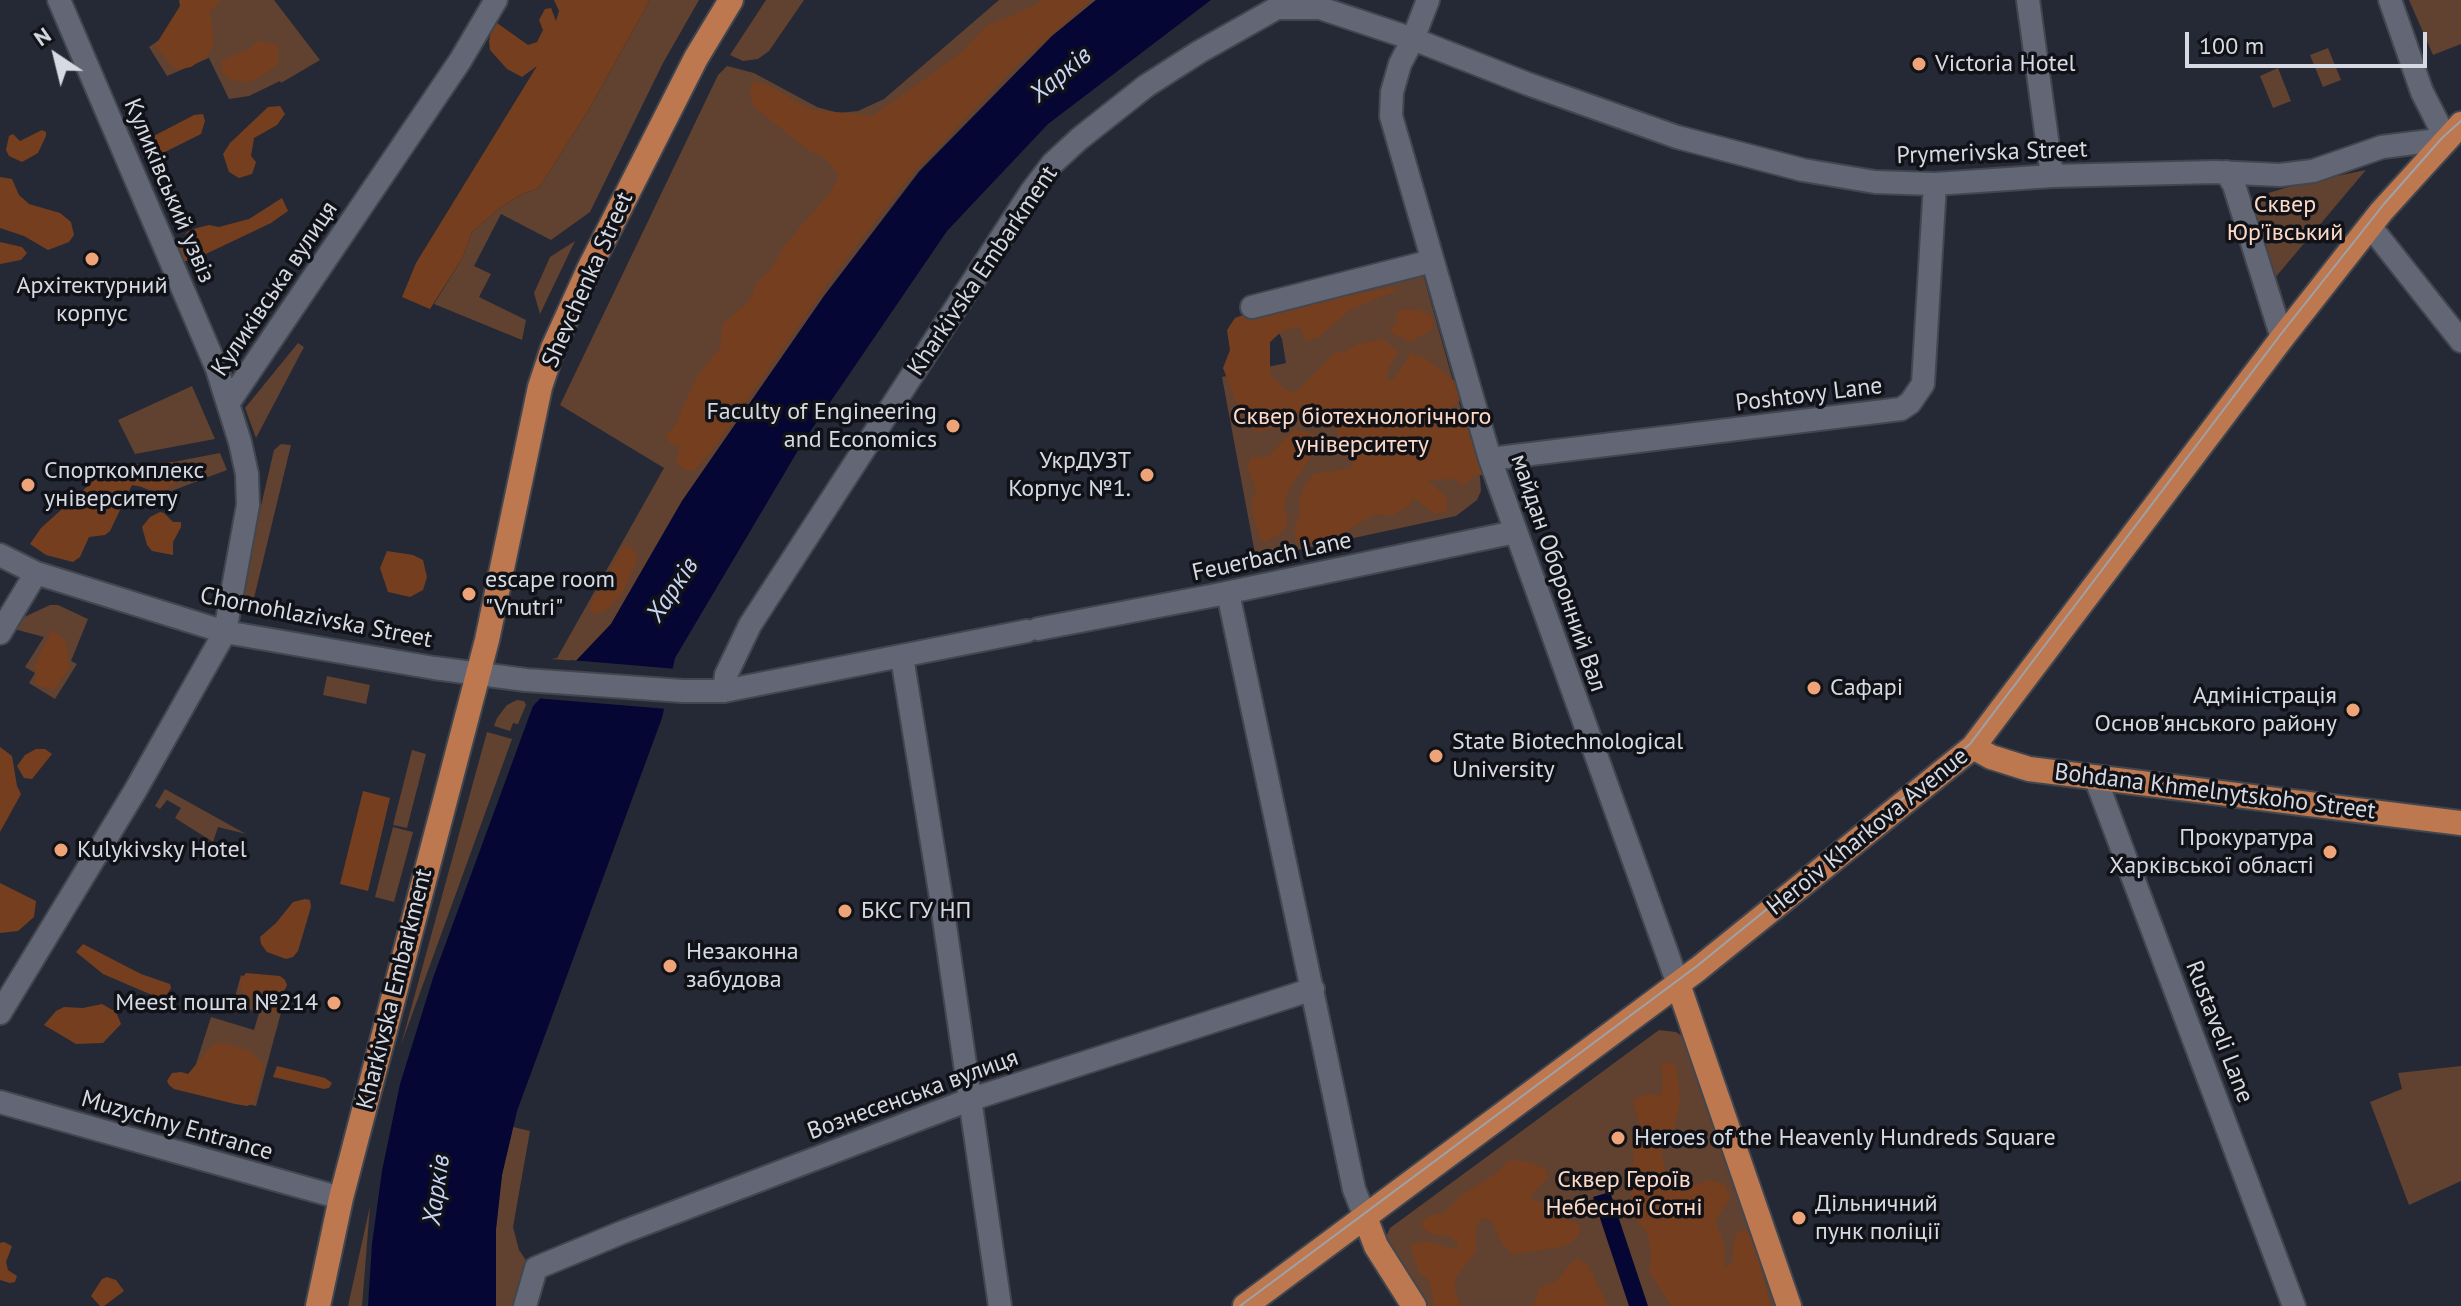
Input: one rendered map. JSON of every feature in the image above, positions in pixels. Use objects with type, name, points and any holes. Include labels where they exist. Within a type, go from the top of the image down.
[{"type":"main road","name":"Shevchenka Street","points":[[479,674],[532,422],[553,348],[661,124],[731,0]]},
{"type":"main road","name":"Heroiv Kharkova Avenue","points":[[1245,1306],[1678,984],[1973,747],[2282,338],[2370,226],[2453,131]]},
{"type":"main road","name":"Kharkivska Embarkment","points":[[318,1306],[341,1198],[479,674]]},
{"type":"main road","name":"Bohdana Khmelnytskoho Street","points":[[1973,747],[1991,757],[2029,769],[2461,823]]},
{"type":"main road","points":[[1678,984],[1789,1306]]},
{"type":"main road","points":[[1365,1217],[1376,1246],[1414,1306]]},
{"type":"street","name":"Куликівський узвіз","points":[[59,0],[229,402]]},
{"type":"street","name":"Куликівська вулиця","points":[[0,1013],[135,791],[225,632],[248,505],[247,474],[229,402],[460,61],[496,0]]},
{"type":"street","name":"майдан Оборонний Вал","points":[[1428,0],[1400,64],[1392,92],[1391,116],[1490,459],[1678,984]]},
{"type":"street","points":[[2028,0],[2052,176]]},
{"type":"street","points":[[2390,0],[2413,70],[2453,131]]},
{"type":"street","name":"Kharkivska Embarkment","points":[[724,691],[726,675],[759,612],[1031,192],[1053,163],[1146,86],[1277,8],[1320,8],[1413,39]]},
{"type":"street","name":"Prymerivska Street","points":[[1413,39],[1677,137],[1803,170],[1875,182],[1935,184],[2052,176],[2226,172],[2280,175],[2313,171],[2382,147],[2453,131]]},
{"type":"street","points":[[2226,172],[2234,185],[2282,338]]},
{"type":"street","name":"Poshtovy Lane","points":[[1490,459],[1901,409],[1910,403],[1923,384],[1935,184]]},
{"type":"street","points":[[2370,226],[2461,341]]},
{"type":"street","points":[[1252,307],[1432,261]]},
{"type":"street","name":"Feuerbach Lane","points":[[536,680],[724,691],[1228,593],[1515,532]]},
{"type":"street","name":"Chornohlazivska Street","points":[[0,555],[36,573],[225,632],[434,668],[536,680]]},
{"type":"street","points":[[0,633],[36,573]]},
{"type":"street","points":[[1228,593],[1354,1189],[1365,1217]]},
{"type":"street","points":[[902,657],[941,898],[1000,1306]]},
{"type":"street","name":"Rustaveli Lane","points":[[2095,777],[2294,1306]]},
{"type":"street","name":"Вознесенська вулиця","points":[[525,1306],[536,1268],[623,1232],[969,1100],[1313,989]]},
{"type":"street","name":"Muzychny Entrance","points":[[0,1102],[341,1198]]},
{"type":"green space","points":[[179,0],[221,0],[210,12],[214,44],[206,57],[191,67],[176,70],[155,46],[180,6]]},
{"type":"green space","points":[[184,0],[274,0],[320,60],[281,83],[249,96],[229,99],[209,58],[167,76],[149,47],[191,18]]},
{"type":"green space","points":[[554,0],[650,0],[588,111],[539,188],[501,207],[472,232],[463,257],[430,309],[402,297],[416,263],[537,66],[522,77],[507,69],[490,50],[492,28],[497,23],[528,45],[537,42],[543,30],[539,20],[545,9],[551,8],[556,21],[559,11]]},
{"type":"green space","points":[[650,0],[699,0],[663,63],[590,212],[551,240],[501,214],[474,266],[491,274],[479,297],[526,320],[522,340],[434,304],[463,257],[472,232],[501,207],[539,188],[588,111]]},
{"type":"green space","points":[[766,0],[804,0],[769,51],[758,59],[743,61],[730,55]]},
{"type":"green space","points":[[999,0],[1096,0],[1052,36],[919,171],[824,296],[682,501],[611,624],[576,661],[551,659],[557,658],[664,468],[560,405],[718,75],[727,66],[754,73],[817,107],[838,113],[858,111],[884,99]]},
{"type":"green space","points":[[1041,0],[1091,0],[1017,65],[912,174],[835,273],[714,448],[695,470],[686,471],[676,461],[680,447],[670,443],[665,435],[673,429],[697,376],[720,348],[723,324],[749,301],[758,281],[832,190],[839,175],[824,157],[808,150],[754,107],[750,96],[752,81],[770,86],[809,109],[873,116],[962,52],[986,26]]},
{"type":"green space","points":[[2409,0],[2461,0],[2461,44],[2433,55]]},
{"type":"green space","points":[[257,41],[278,45],[278,65],[251,82],[233,81],[223,74],[221,61],[251,48]]},
{"type":"green space","points":[[2328,48],[2341,80],[2323,87],[2310,55]]},
{"type":"green space","points":[[2278,68],[2291,101],[2273,108],[2260,76]]},
{"type":"green space","points":[[280,106],[285,114],[277,125],[254,138],[251,156],[256,162],[252,174],[239,178],[229,172],[223,154],[230,143],[268,107]]},
{"type":"green space","points":[[203,114],[205,121],[201,134],[147,161],[141,148],[148,139],[194,115]]},
{"type":"green space","points":[[42,130],[46,136],[38,153],[22,162],[9,156],[6,150],[9,136],[13,134],[20,141]]},
{"type":"green space","name":"Сквер Юр'ївський","points":[[2366,170],[2274,279],[2246,200],[2298,184]]},
{"type":"green space","points":[[0,177],[12,179],[19,195],[29,204],[60,213],[71,222],[74,235],[69,242],[48,250],[24,236],[0,228]]},
{"type":"green space","points":[[282,198],[288,211],[271,223],[191,261],[184,261],[178,253],[187,232],[249,219]]},
{"type":"green space","points":[[575,241],[540,314],[534,293],[550,257]]},
{"type":"green space","points":[[0,242],[22,247],[27,253],[21,260],[0,264]]},
{"type":"green space","name":"Сквер біотехнологічного університету","points":[[1423,274],[1480,477],[1481,491],[1477,500],[1456,516],[1256,559],[1222,377],[1286,363],[1282,339],[1270,316]]},
{"type":"green space","points":[[1389,288],[1399,289],[1350,310],[1319,337],[1306,341],[1299,326],[1281,332],[1270,342],[1270,374],[1285,390],[1296,392],[1336,351],[1342,353],[1358,344],[1383,339],[1398,352],[1388,369],[1387,380],[1393,380],[1411,353],[1426,359],[1457,383],[1464,397],[1451,408],[1453,418],[1472,424],[1490,474],[1474,476],[1464,485],[1453,479],[1428,480],[1446,497],[1448,511],[1435,514],[1412,497],[1411,505],[1391,516],[1374,514],[1324,542],[1298,543],[1294,529],[1305,485],[1313,474],[1351,468],[1354,459],[1343,452],[1336,429],[1356,418],[1300,414],[1278,427],[1257,432],[1244,423],[1223,368],[1230,350],[1227,330],[1235,318],[1246,314]]},
{"type":"green space","points":[[1402,309],[1419,310],[1431,315],[1433,329],[1411,342],[1392,333],[1389,328],[1396,325],[1396,316]]},
{"type":"green space","points":[[298,343],[304,347],[256,438],[245,408]]},
{"type":"green space","points":[[192,386],[215,439],[135,454],[118,420]]},
{"type":"green space","points":[[1294,430],[1315,434],[1320,443],[1289,490],[1284,506],[1288,523],[1280,534],[1265,542],[1261,540],[1252,511],[1256,491],[1247,466],[1252,457],[1267,457]]},
{"type":"green space","points":[[281,444],[291,445],[254,598],[240,596],[274,450]]},
{"type":"green space","points":[[220,453],[227,470],[161,495],[139,486],[164,490],[182,476],[179,466],[173,462]]},
{"type":"green space","points":[[173,462],[182,468],[182,476],[172,486],[164,491],[132,485],[110,531],[105,535],[89,537],[80,557],[73,562],[46,555],[30,544],[41,528],[110,466]]},
{"type":"green space","points":[[160,512],[173,522],[181,522],[173,542],[173,555],[152,551],[147,545],[142,527],[150,517]]},
{"type":"green space","points":[[629,545],[638,557],[623,592],[609,608],[591,613],[591,603],[603,580],[623,547]]},
{"type":"green space","points":[[387,551],[413,555],[423,560],[427,577],[423,590],[410,597],[388,592],[380,568]]},
{"type":"green space","points":[[50,605],[58,605],[88,619],[71,661],[77,664],[55,699],[29,683],[35,673],[25,667],[44,637],[14,629],[22,618]]},
{"type":"green space","points":[[52,630],[66,641],[69,668],[54,690],[35,684],[37,673],[34,667]]},
{"type":"green space","points":[[327,676],[370,685],[366,704],[323,695]]},
{"type":"green space","points":[[517,700],[524,701],[526,705],[518,724],[513,723],[510,731],[494,726],[507,705]]},
{"type":"green space","points":[[487,732],[512,739],[401,1045]]},
{"type":"green space","points":[[0,747],[12,756],[21,794],[0,832]]},
{"type":"green space","points":[[36,749],[45,749],[52,754],[32,779],[24,778],[17,766],[25,755]]},
{"type":"green space","points":[[412,750],[426,754],[407,828],[393,825]]},
{"type":"green space","points":[[165,789],[246,834],[218,827],[213,842],[175,818],[181,808],[167,800],[160,809],[155,806]]},
{"type":"green space","points":[[363,791],[390,798],[368,891],[340,884]]},
{"type":"green space","points":[[393,827],[413,832],[394,902],[375,897]]},
{"type":"green space","points":[[0,883],[36,901],[34,917],[18,931],[0,933]]},
{"type":"green space","points":[[310,900],[311,907],[298,951],[286,959],[267,952],[260,937],[293,902]]},
{"type":"green space","points":[[83,944],[141,974],[170,984],[171,988],[166,996],[159,998],[103,974],[76,952]]},
{"type":"green space","points":[[246,973],[280,976],[285,980],[287,985],[274,1013],[265,1011],[241,989],[240,981]]},
{"type":"green space","points":[[241,975],[286,994],[256,1106],[188,1089],[211,1017],[254,1030],[259,1013],[233,1004]]},
{"type":"green space","points":[[102,1004],[116,1012],[121,1024],[103,1043],[76,1044],[44,1025],[64,1007],[83,1008]]},
{"type":"green space","name":"Сквер Героїв Небесної Сотні","points":[[1659,1030],[1676,1032],[1688,1040],[1780,1306],[1425,1306],[1384,1241],[1390,1228]]},
{"type":"green space","points":[[214,1043],[250,1051],[264,1065],[254,1103],[247,1106],[235,1104],[174,1089],[169,1085],[167,1081],[172,1073],[188,1074]]},
{"type":"green space","points":[[1661,1061],[1676,1065],[1680,1099],[1675,1127],[1661,1148],[1665,1171],[1688,1186],[1711,1180],[1725,1185],[1730,1197],[1715,1222],[1724,1242],[1725,1267],[1732,1264],[1735,1234],[1744,1229],[1752,1235],[1771,1306],[1671,1306],[1649,1271],[1648,1234],[1636,1219],[1631,1192],[1634,1158],[1631,1139],[1642,1130],[1632,1101],[1648,1093],[1660,1096],[1663,1088]]},
{"type":"green space","points":[[277,1066],[325,1078],[332,1083],[324,1089],[273,1077]]},
{"type":"green space","points":[[2461,1066],[2461,1181],[2409,1205],[2370,1102],[2402,1089],[2398,1073]]},
{"type":"green space","points":[[513,1127],[530,1131],[513,1227],[519,1250],[530,1266],[514,1306],[496,1306],[496,1229],[502,1174]]},
{"type":"green space","points":[[1515,1160],[1547,1170],[1548,1178],[1532,1194],[1532,1200],[1557,1205],[1566,1219],[1580,1225],[1579,1235],[1569,1244],[1556,1248],[1513,1254],[1502,1244],[1492,1221],[1482,1218],[1476,1226],[1476,1251],[1455,1279],[1460,1306],[1434,1306],[1430,1281],[1419,1272],[1410,1246],[1428,1242],[1457,1250],[1458,1244],[1450,1236],[1433,1235],[1424,1229],[1421,1222],[1434,1214],[1444,1214],[1460,1196],[1497,1173],[1508,1161]]},
{"type":"green space","points":[[370,1206],[362,1306],[348,1306]]},
{"type":"green space","points":[[0,1243],[12,1246],[6,1262],[8,1270],[17,1276],[15,1282],[0,1280]]},
{"type":"green space","points":[[1576,1258],[1588,1265],[1608,1306],[1533,1306],[1540,1287],[1555,1282]]},
{"type":"green space","points":[[102,1279],[116,1280],[124,1291],[100,1306],[91,1296]]},
{"type":"water","name":"Харків","points":[[1096,0],[1211,0],[1048,124],[947,231],[803,442],[675,658],[662,718],[517,1111],[502,1175],[496,1229],[496,1306],[368,1306],[372,1244],[382,1171],[400,1084],[433,978],[533,706],[611,624],[682,501],[824,296],[920,171],[1052,36]]},
{"type":"water","points":[[1610,1192],[1648,1306],[1629,1306],[1593,1197]]},
{"type":"pier","points":[[571,660],[677,669],[668,709],[534,698]]},
{"type":"tram line","points":[[1240,1306],[1697,966],[1970,744],[2281,334],[2384,204],[2461,121]]},
{"type":"place","name":"Victoria Hotel","points":[[1919,64]]},
{"type":"place","name":"Архітектурний корпус","points":[[92,259]]},
{"type":"place","name":"Faculty of Engineering and Economics","points":[[953,426]]},
{"type":"place","name":"УкрДУЗТ Корпус №1.","points":[[1147,475]]},
{"type":"place","name":"Спорткомплекс університету","points":[[28,485]]},
{"type":"place","name":"escape room \"Vnutri\"","points":[[469,594]]},
{"type":"place","name":"Сафарі","points":[[1814,688]]},
{"type":"place","name":"Адміністрація Основ'янського району","points":[[2353,710]]},
{"type":"place","name":"State Biotechnological University","points":[[1436,756]]},
{"type":"place","name":"Kulykivsky Hotel","points":[[61,850]]},
{"type":"place","name":"Прокуратура Харківської області","points":[[2330,852]]},
{"type":"place","name":"БКС ГУ НП","points":[[845,911]]},
{"type":"place","name":"Незаконна забудова","points":[[670,966]]},
{"type":"place","name":"Meest пошта №214","points":[[334,1003]]},
{"type":"place","name":"Heroes of the Heavenly Hundreds Square","points":[[1618,1138]]},
{"type":"place","name":"Дільничний пунк поліції","points":[[1799,1218]]}]
